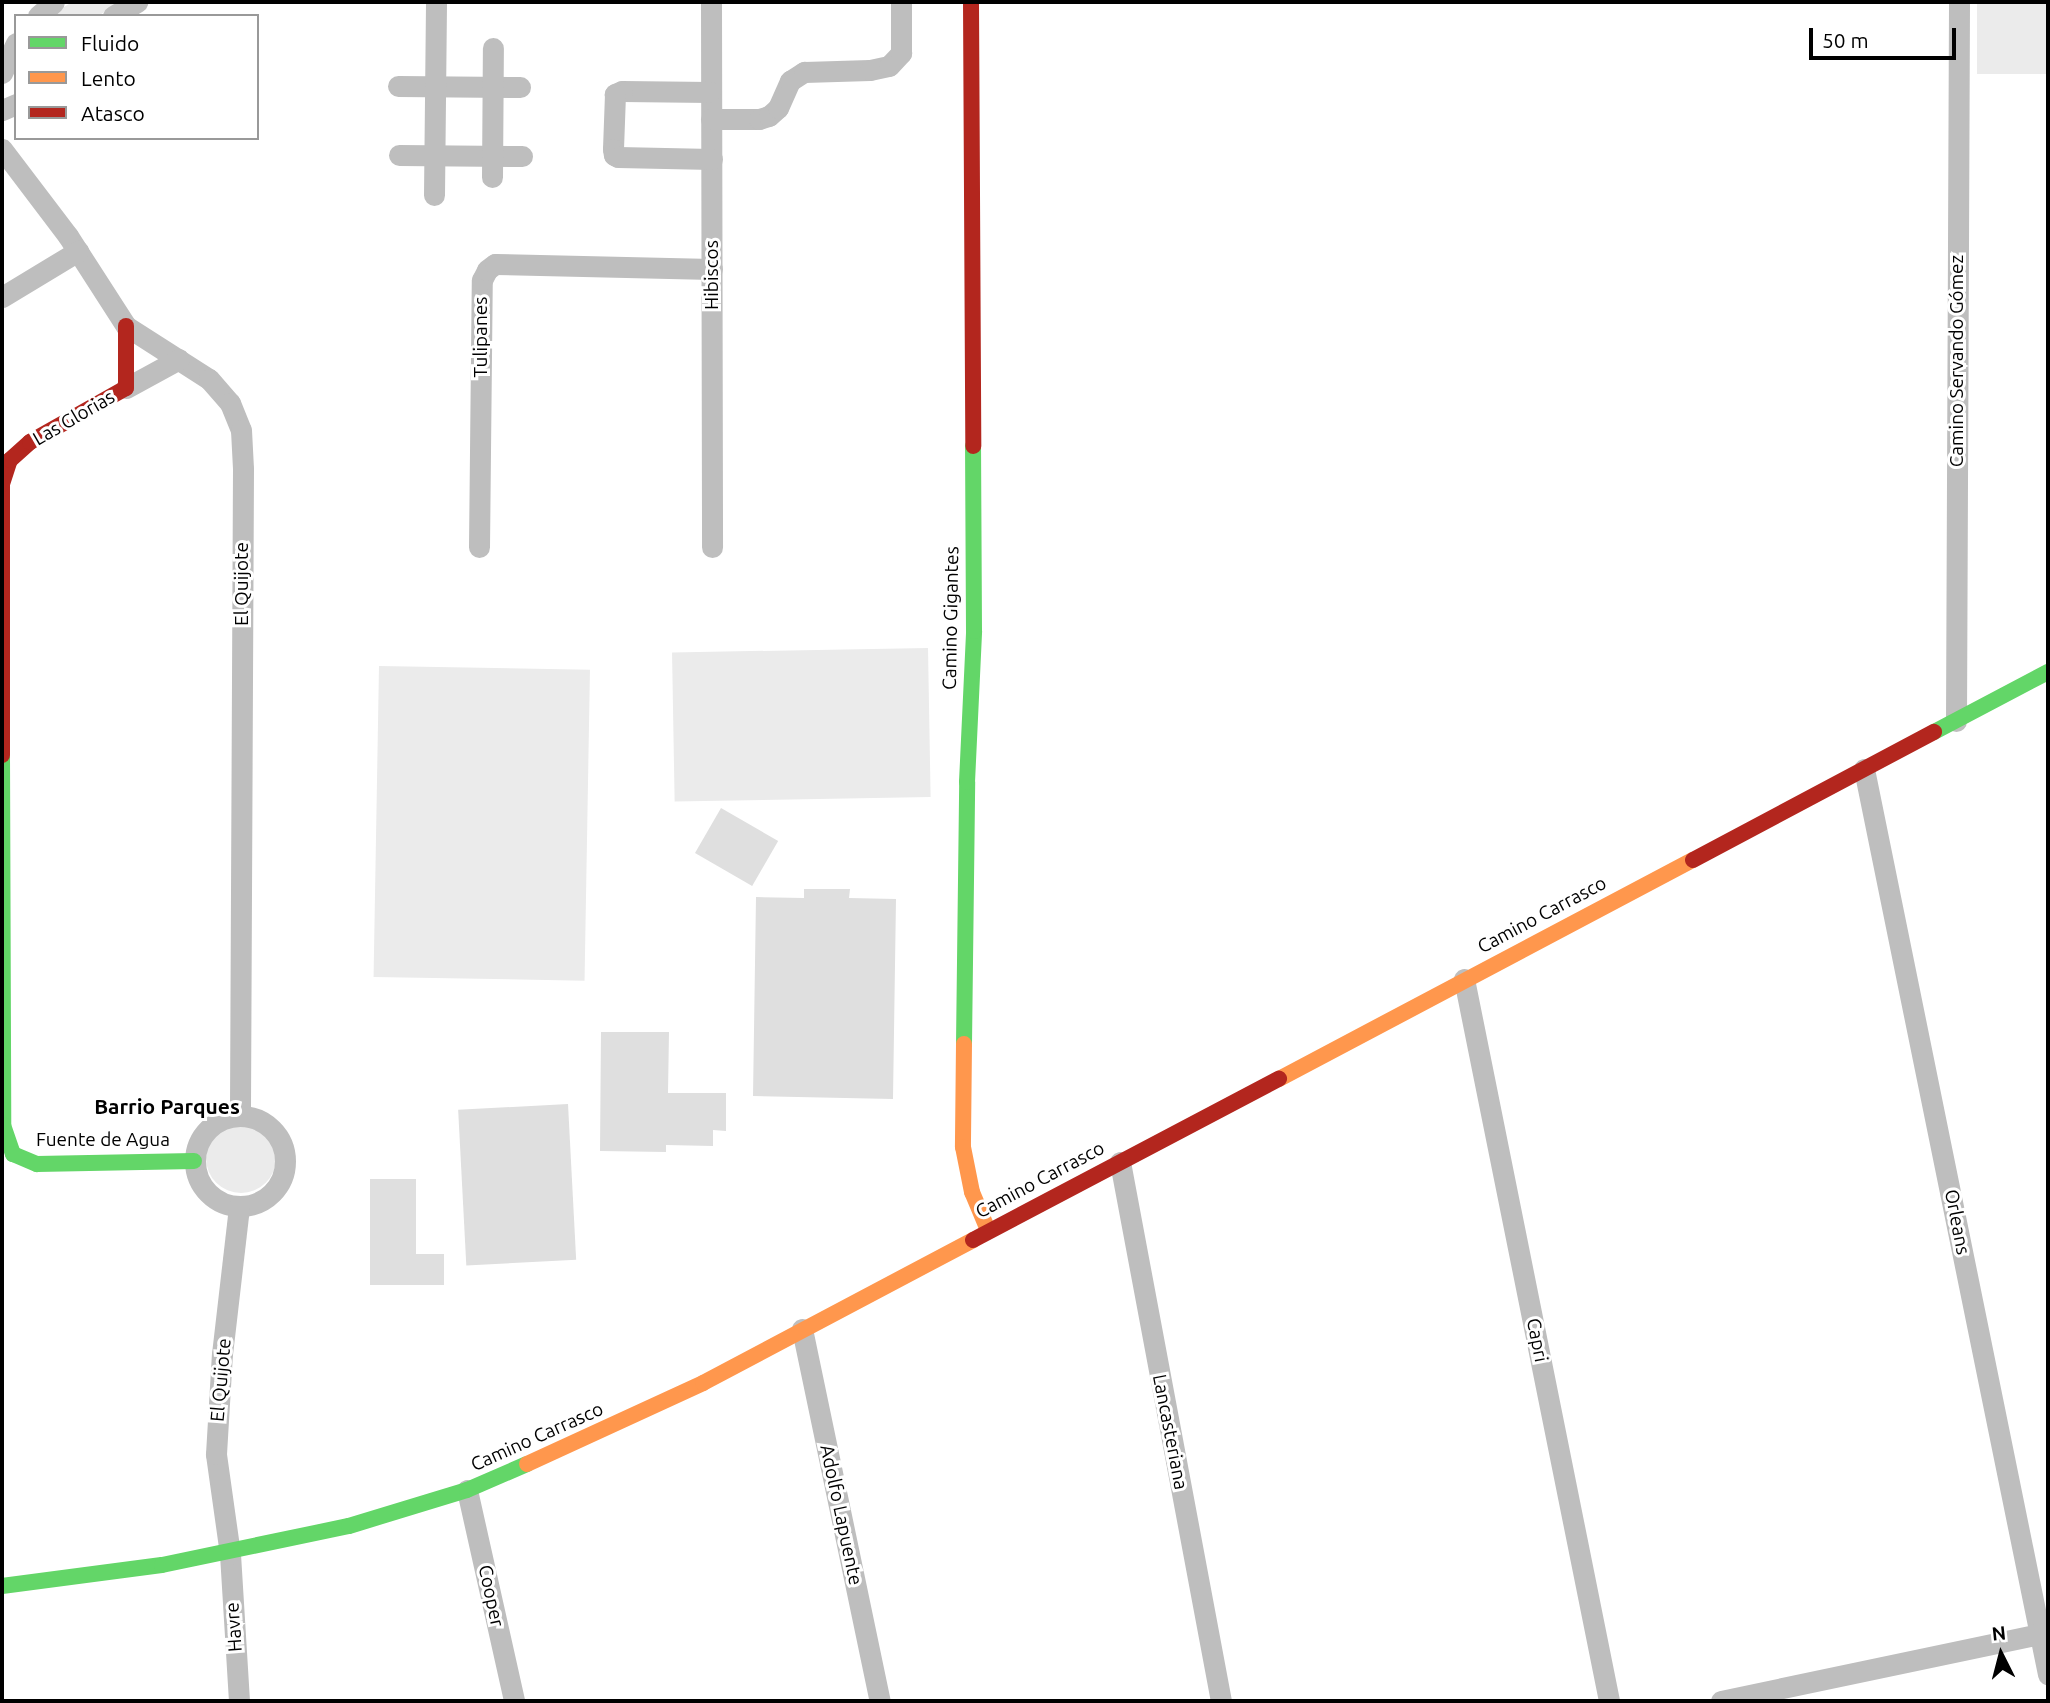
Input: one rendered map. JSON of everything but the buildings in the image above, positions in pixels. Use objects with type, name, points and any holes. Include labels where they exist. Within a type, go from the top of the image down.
[{"type":"street","points":[[40,14],[54,2]]},
{"type":"street","points":[[116,14],[137,2]]},
{"type":"street","points":[[434,195],[436,2]]},
{"type":"street","name":"Hibiscos","points":[[711,2],[712,547]]},
{"type":"street","points":[[711,119],[759,119],[769,116],[778,108],[790,80],[804,72],[870,71],[889,66],[901,54],[901,2]]},
{"type":"street","name":"Camino Gigantes","points":[[971,2],[974,631],[967,782],[963,1147],[972,1192],[988,1230]]},
{"type":"street","name":"Camino Servando Gómez","points":[[1956,721],[1959,2]]},
{"type":"street","points":[[2,73],[14,47]]},
{"type":"street","points":[[492,166],[493,48]]},
{"type":"street","points":[[398,86],[520,87]]},
{"type":"street","points":[[710,92],[622,91],[615,94],[613,149],[614,155],[618,157],[712,159]]},
{"type":"street","name":"El Quijote","points":[[2,149],[78,251],[126,326],[220,389],[230,403],[241,430],[240,1115]]},
{"type":"street","points":[[399,155],[434,156],[492,166],[522,156]]},
{"type":"street","points":[[2,297],[78,251]]},
{"type":"street","name":"Tulipanes","points":[[479,547],[481,280],[488,270],[495,264],[712,269]]},
{"type":"street","name":"Las Glorias","points":[[126,326],[126,388]]},
{"type":"street","name":"Las Glorias","points":[[13,1154],[3,1125],[2,484],[10,460],[30,442],[179,359]]},
{"type":"street","name":"Camino Carrasco","points":[[2,1586],[162,1566],[349,1526],[467,1490],[595,1435],[703,1383],[2048,672]]},
{"type":"street","name":"Orleans","points":[[1864,769],[2044,1633],[2048,1674]]},
{"type":"street","name":"Capri","points":[[1464,979],[1609,1701]]},
{"type":"street","points":[[240,1115],[263,1122],[275,1132],[283,1145],[286,1161],[283,1176],[264,1200],[239,1206],[224,1203],[211,1196],[202,1185],[194,1161],[202,1135],[215,1123],[240,1115]]},
{"type":"street","name":"Fuente de Agua","points":[[13,1154],[24,1161],[37,1164],[194,1161]]},
{"type":"street","name":"Lancasteriana","points":[[1120,1162],[1221,1701]]},
{"type":"street","name":"El Quijote","points":[[230,1553],[216,1454],[217,1412],[239,1206]]},
{"type":"street","name":"Adolfo Lapuente","points":[[802,1329],[880,1701]]},
{"type":"street","name":"Cooper","points":[[467,1490],[514,1701]]},
{"type":"street","name":"Havre","points":[[230,1553],[239,1701]]},
{"type":"street","points":[[1721,1701],[2044,1633]]},
{"type":"shaded area","points":[[72,2],[121,2],[101,14],[53,14]]},
{"type":"shaded area","points":[[1977,2],[2048,2],[2048,74],[1977,74]]},
{"type":"shaded area","points":[[928,648],[931,797],[675,801],[672,652]]},
{"type":"shaded area","points":[[379,666],[590,670],[585,981],[374,977]]},
{"type":"shaded area","points":[[234,1123],[248,1123],[261,1129],[270,1138],[276,1158],[274,1171],[266,1183],[248,1193],[234,1193],[221,1187],[212,1178],[206,1165],[206,1151],[212,1138],[221,1129]]},
{"type":"traffic: fast","points":[[964,1044],[967,782],[974,631],[973,446]]},
{"type":"traffic: fast","points":[[1934,732],[2048,672]]},
{"type":"traffic: fast","points":[[2,755],[3,1125],[13,1154],[37,1164],[194,1161]]},
{"type":"traffic: fast","points":[[2,1586],[162,1565],[349,1526],[467,1490],[527,1464]]},
{"type":"traffic: slow","points":[[1279,1079],[1693,860]]},
{"type":"traffic: slow","points":[[964,1044],[963,1147],[972,1192],[988,1230]]},
{"type":"traffic: slow","points":[[527,1464],[703,1383],[973,1240]]},
{"type":"traffic: jam","points":[[971,2],[973,446]]},
{"type":"traffic: jam","points":[[2,755],[2,484],[10,460],[30,442],[126,388],[126,326]]},
{"type":"traffic: jam","points":[[1693,860],[1934,732]]},
{"type":"traffic: jam","points":[[973,1240],[1279,1079]]},
{"type":"district","name":"Barrio Parques","points":[[167,1106]]}]
